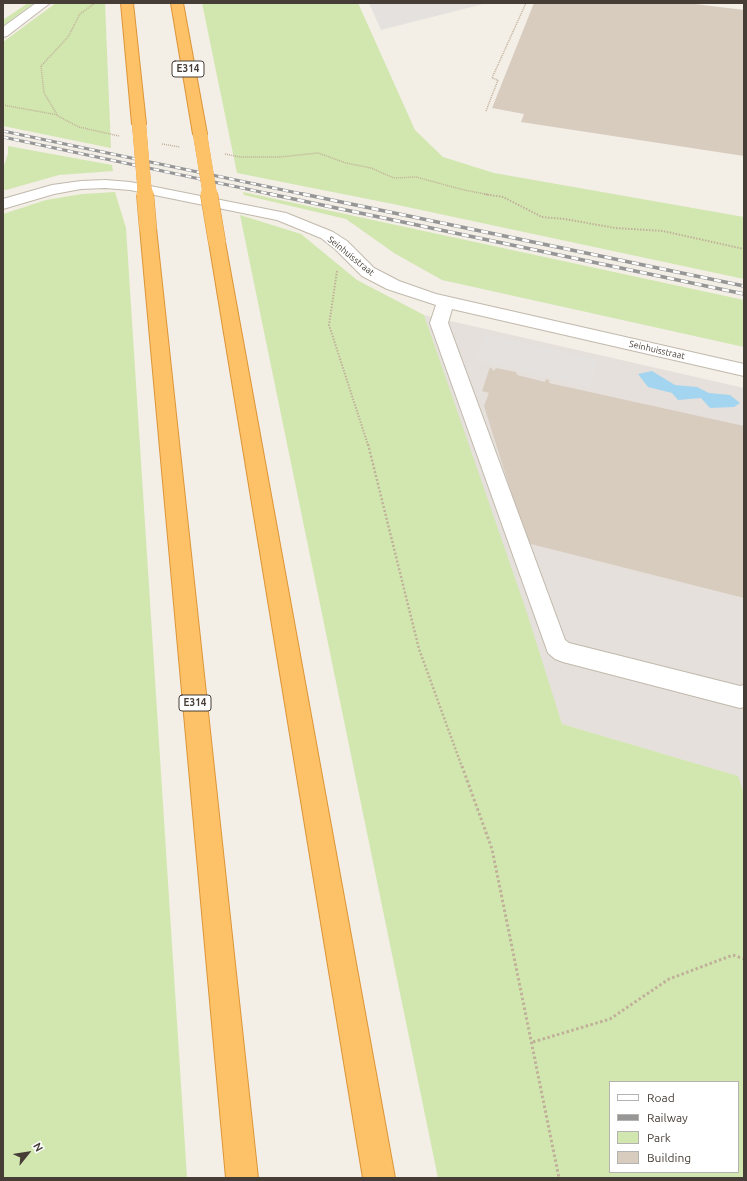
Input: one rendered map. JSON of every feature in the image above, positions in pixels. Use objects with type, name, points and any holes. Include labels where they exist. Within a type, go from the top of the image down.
[{"type":"highway","name":"E314","points":[[127,3],[242,1178]]},
{"type":"highway","name":"E314","points":[[177,3],[379,1178]]},
{"type":"street","points":[[3,33],[44,3]]},
{"type":"street","name":"Seinhuisstraat","points":[[3,204],[52,190],[81,185],[130,186],[281,216],[314,229],[341,245],[368,272],[393,285],[445,302],[744,370]]},
{"type":"street","points":[[445,302],[439,323],[556,646],[563,652],[740,697],[744,696]]},
{"type":"path","points":[[58,116],[44,93],[41,66],[68,37],[80,14],[94,3]]},
{"type":"path","points":[[486,111],[498,80],[492,78],[526,3]]},
{"type":"path","points":[[3,105],[58,116],[79,127],[122,137]]},
{"type":"path","points":[[159,143],[181,147]]},
{"type":"path","points":[[218,153],[248,157],[280,157],[318,153],[346,163],[370,168],[394,178],[416,177],[464,190],[503,197],[542,217],[565,219],[615,228],[663,231],[744,249]]},
{"type":"path","points":[[341,245],[329,325],[361,420],[378,481],[419,650],[492,849],[533,1042],[559,1178]]},
{"type":"path","points":[[533,1042],[610,1019],[669,979],[733,955],[744,959]]},
{"type":"shaded area","points":[[369,3],[487,3],[381,30]]},
{"type":"shaded area","points":[[424,315],[744,388],[744,794],[737,776],[562,724]]},
{"type":"shaded area","points":[[486,334],[597,359],[590,387],[476,360]]},
{"type":"green space","points":[[28,3],[34,3],[3,26],[3,20]]},
{"type":"green space","points":[[56,3],[105,3],[111,148],[3,126],[3,42]]},
{"type":"green space","points":[[202,3],[358,3],[415,130],[443,157],[494,173],[744,217],[744,279],[393,204],[237,173]]},
{"type":"green space","points":[[8,146],[112,165],[113,171],[59,175],[6,190],[3,189],[3,168],[8,154]]},
{"type":"green space","points":[[115,192],[126,228],[187,1178],[3,1178],[3,214],[46,200],[82,194]]},
{"type":"green space","points":[[243,192],[744,300],[744,347],[442,280],[394,253],[346,219],[244,195]]},
{"type":"green space","points":[[240,215],[301,234],[357,280],[424,315],[526,610],[562,724],[738,776],[744,794],[744,1178],[438,1178]]},
{"type":"water","points":[[652,371],[675,385],[697,387],[709,393],[730,395],[740,403],[734,407],[710,408],[701,398],[678,400],[672,393],[648,387],[638,374]]},
{"type":"building","points":[[534,3],[687,3],[744,10],[744,156],[521,122],[524,114],[492,108]]},
{"type":"building","points":[[490,367],[494,371],[496,368],[516,372],[517,375],[545,382],[546,379],[549,380],[549,383],[744,426],[744,598],[527,543],[484,406],[489,393],[482,391]]},
{"type":"railway","points":[[3,131],[307,195]]},
{"type":"railway","points":[[3,137],[275,195]]},
{"type":"railway","points":[[270,194],[744,294]]},
{"type":"railway","points":[[303,194],[744,286]]}]
